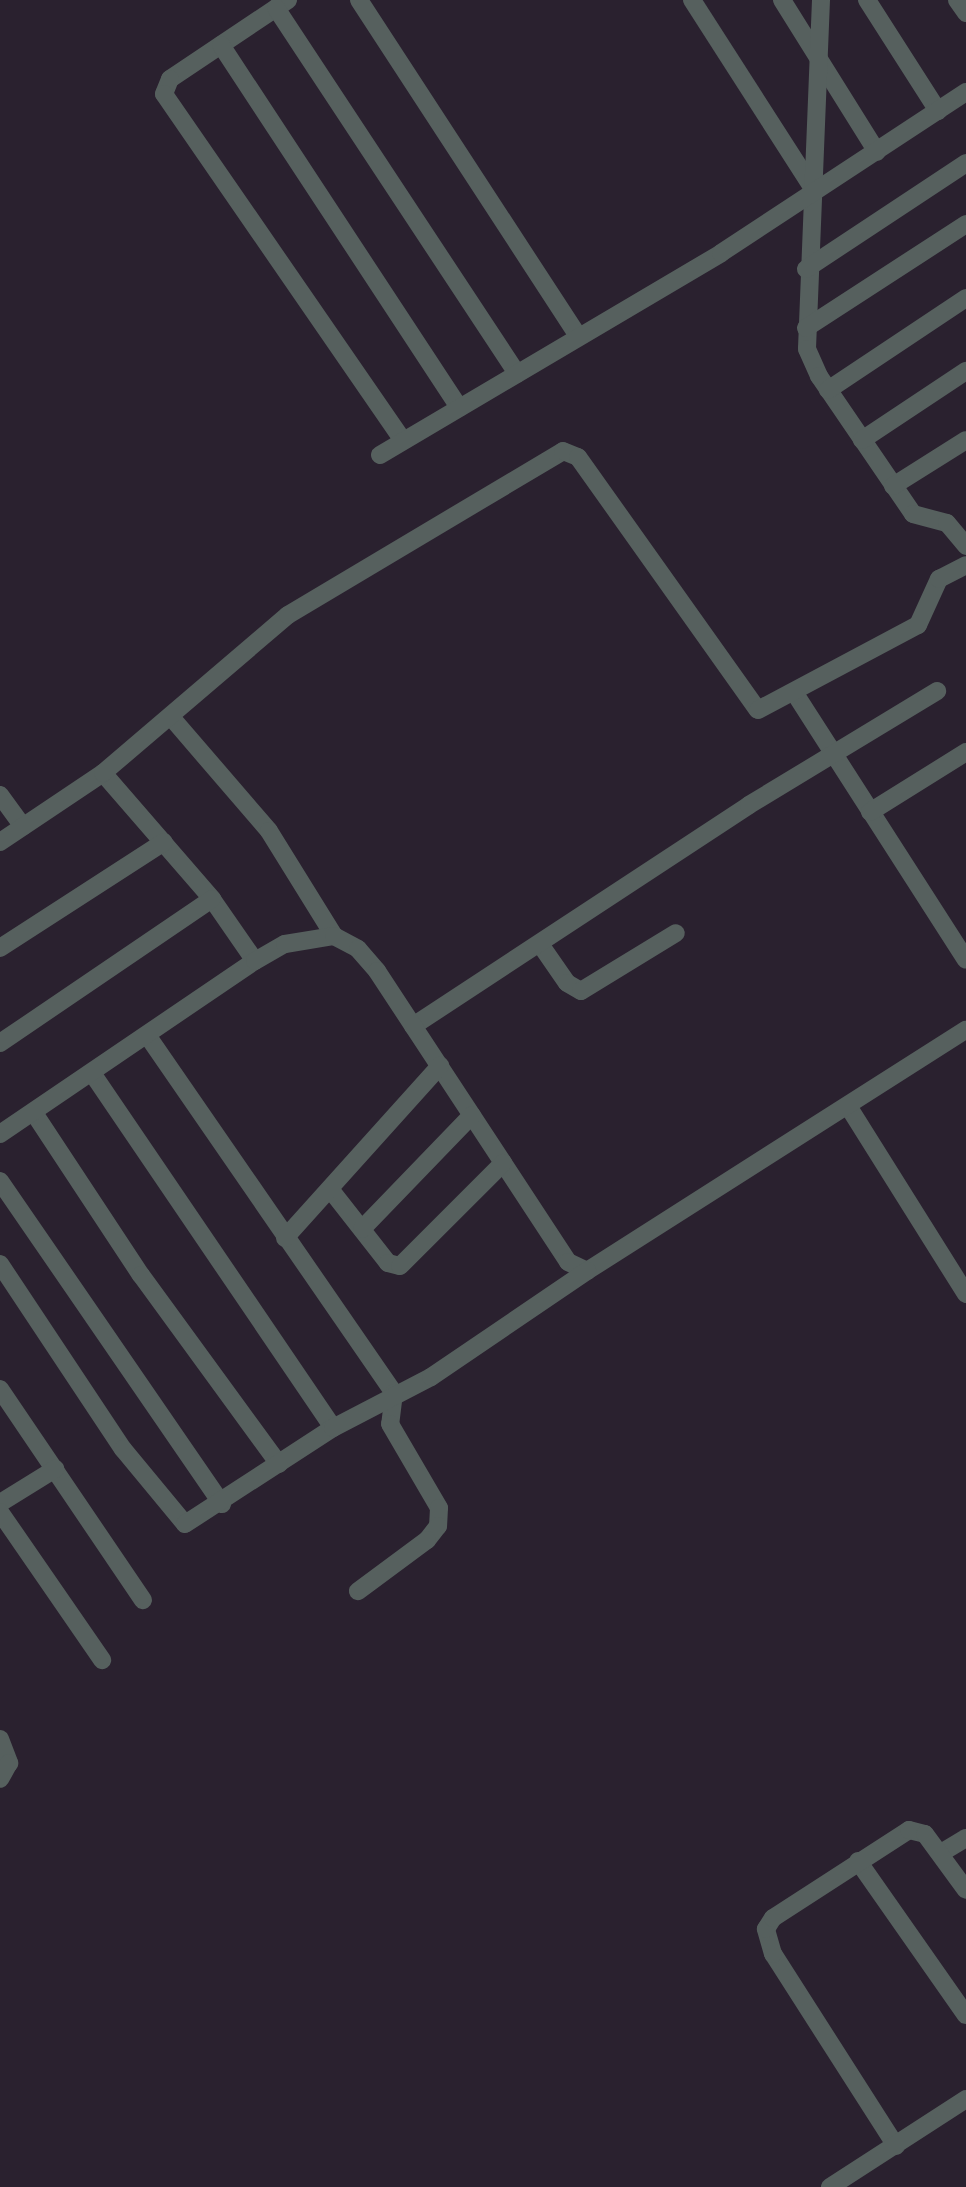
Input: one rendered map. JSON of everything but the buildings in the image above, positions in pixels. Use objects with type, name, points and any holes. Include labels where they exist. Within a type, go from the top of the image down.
[{"type":"street","points":[[359,0],[579,337]]},
{"type":"street","points":[[692,0],[810,190]]},
{"type":"street","points":[[782,0],[877,152]]},
{"type":"street","points":[[821,0],[806,269],[806,328],[810,358],[828,390],[917,518],[950,526],[966,546]]},
{"type":"street","points":[[867,0],[938,111]]},
{"type":"street","points":[[957,0],[966,13]]},
{"type":"street","points":[[403,441],[164,94],[170,79],[282,4],[517,373]]},
{"type":"street","points":[[221,45],[459,408]]},
{"type":"street","points":[[380,455],[579,337],[810,190],[877,152],[966,92]]},
{"type":"street","points":[[806,269],[966,163]]},
{"type":"street","points":[[806,328],[966,224]]},
{"type":"street","points":[[828,390],[965,300]]},
{"type":"street","points":[[862,440],[966,371]]},
{"type":"street","points":[[893,486],[966,440]]},
{"type":"street","points":[[0,842],[103,773],[171,718],[288,615],[538,464],[571,451],[751,706],[766,708],[918,625],[939,579],[966,565]]},
{"type":"street","points":[[950,526],[966,515]]},
{"type":"street","points":[[413,1026],[833,754],[937,691]]},
{"type":"street","points":[[794,692],[966,960]]},
{"type":"street","points":[[171,718],[269,831],[334,936],[358,949],[440,1066],[568,1262],[587,1271]]},
{"type":"street","points":[[870,811],[966,752]]},
{"type":"street","points":[[103,773],[212,899],[255,961]]},
{"type":"street","points":[[0,795],[23,827]]},
{"type":"street","points":[[0,948],[164,842]]},
{"type":"street","points":[[0,1043],[212,899]]},
{"type":"street","points":[[540,944],[567,983],[581,990],[676,933]]},
{"type":"street","points":[[0,1134],[255,961],[298,940],[334,936]]},
{"type":"street","points":[[0,1264],[178,1522],[193,1524],[333,1428],[394,1393],[442,1371],[587,1271],[966,1030]]},
{"type":"street","points":[[147,1035],[394,1393],[390,1424],[439,1508],[438,1526],[358,1591]]},
{"type":"street","points":[[285,1238],[440,1066]]},
{"type":"street","points":[[92,1073],[333,1428]]},
{"type":"street","points":[[848,1106],[966,1294]]},
{"type":"street","points":[[34,1113],[148,1286],[279,1464]]},
{"type":"street","points":[[362,1229],[472,1115]]},
{"type":"street","points":[[330,1189],[388,1263],[400,1266],[503,1163]]},
{"type":"street","points":[[0,1181],[222,1504]]},
{"type":"street","points":[[0,1389],[143,1600]]},
{"type":"street","points":[[0,1503],[55,1469]]},
{"type":"street","points":[[0,1512],[102,1660]]},
{"type":"street","points":[[0,1739],[9,1763],[0,1779]]},
{"type":"street","points":[[896,2146],[773,1954],[766,1929],[773,1918],[909,1830],[925,1834],[966,1890]]},
{"type":"street","points":[[941,1853],[966,1838]]},
{"type":"street","points":[[858,1861],[966,2015]]},
{"type":"street","points":[[830,2187],[966,2099]]}]
